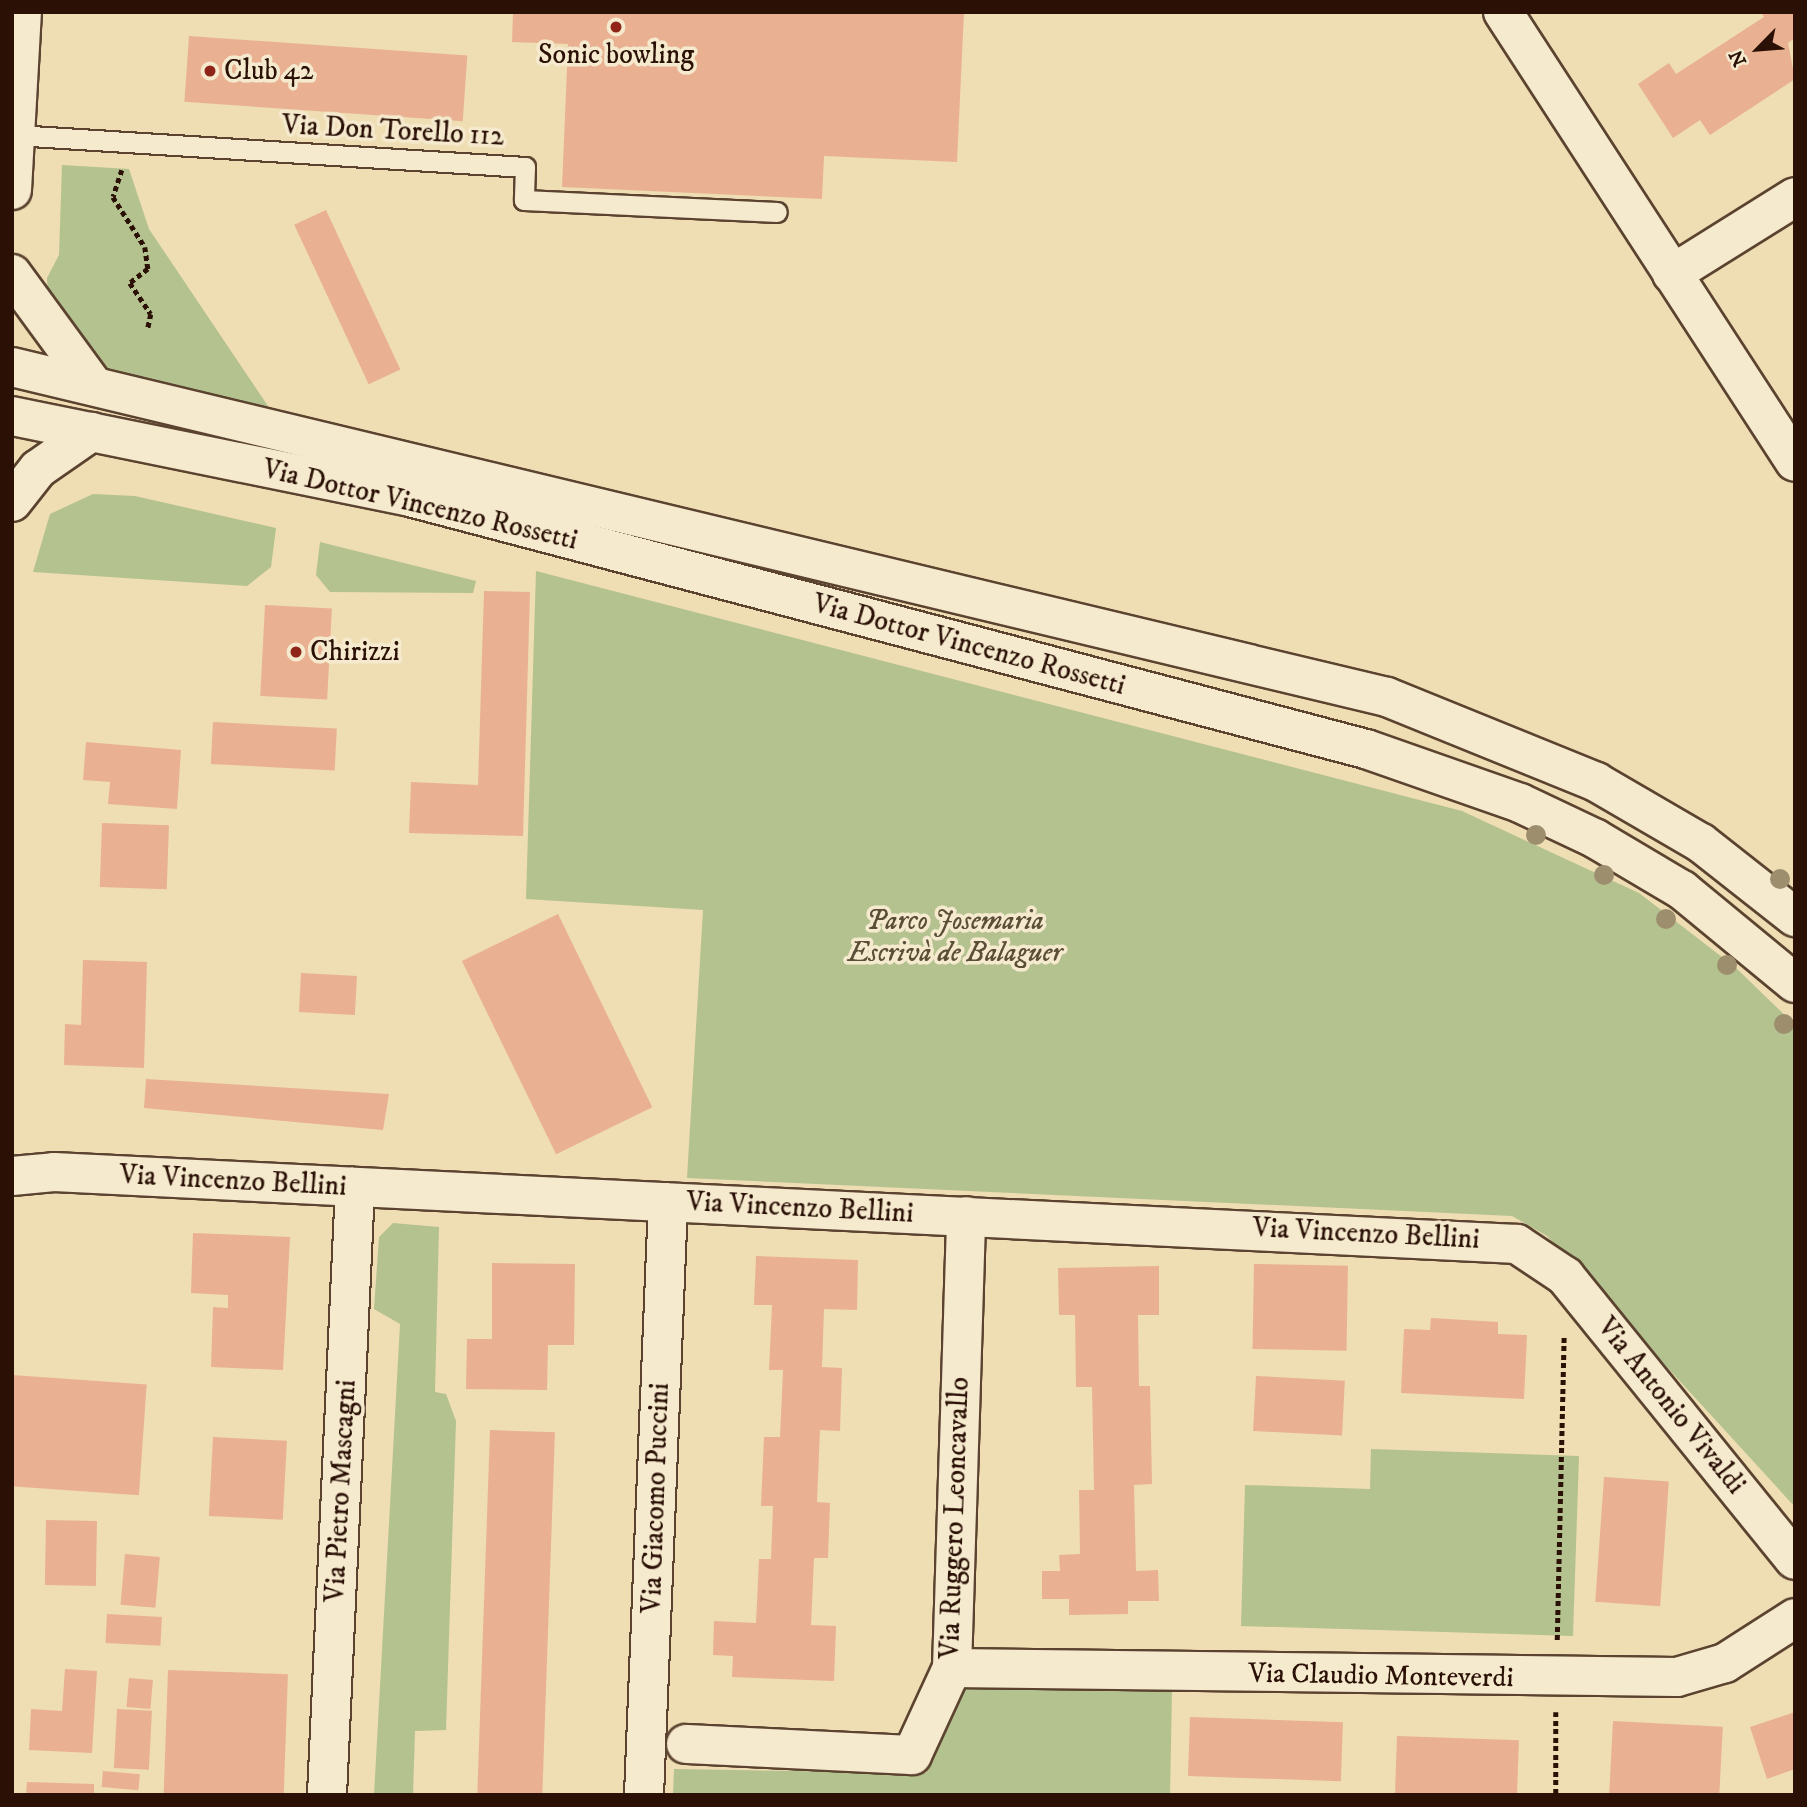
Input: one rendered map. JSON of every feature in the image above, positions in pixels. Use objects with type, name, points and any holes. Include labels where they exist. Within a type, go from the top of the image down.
[{"type":"street","points":[[12,190],[22,12]]},
{"type":"street","points":[[1503,12],[1795,463]]},
{"type":"street","points":[[1672,274],[1795,197]]},
{"type":"street","points":[[12,274],[91,382]]},
{"type":"street","name":"Via Dottor Vincenzo Rossetti","points":[[12,367],[91,382],[1387,697],[1465,725],[1620,796],[1701,843],[1795,917]]},
{"type":"street","name":"Via Dottor Vincenzo Rossetti","points":[[12,416],[410,498],[1447,775],[1554,817],[1638,863],[1724,921],[1795,983]]},
{"type":"street","points":[[12,502],[38,469],[91,432]]},
{"type":"street","name":"Via Vincenzo Bellini","points":[[12,1161],[54,1172]]},
{"type":"street","name":"Via Vincenzo Bellini","points":[[12,1177],[54,1172],[1490,1240],[1554,1266]]},
{"type":"street","name":"Via Pietro Mascagni","points":[[327,1795],[355,1187]]},
{"type":"street","name":"Via Giacomo Puccini","points":[[644,1795],[668,1202]]},
{"type":"street","name":"Via Ruggero Leoncavallo","points":[[686,1744],[912,1755],[952,1668],[966,1216]]},
{"type":"street","name":"Via Antonio Vivaldi","points":[[1554,1266],[1795,1560]]},
{"type":"street","name":"Via Claudio Monteverdi","points":[[952,1668],[1556,1679],[1677,1677],[1725,1663],[1795,1618]]},
{"type":"lane","name":"Via Don Torello 112","points":[[15,112],[123,144],[525,167],[524,200],[776,212]]},
{"type":"path","points":[[123,144],[113,197],[145,247],[148,269],[130,283],[151,314],[148,328]]},
{"type":"path","points":[[1554,1266],[1556,1795]]},
{"type":"green space","points":[[62,165],[129,169],[149,229],[272,412],[92,379],[48,308],[47,278],[59,255]]},
{"type":"green space","points":[[93,494],[135,496],[276,528],[271,567],[247,586],[33,572],[50,514]]},
{"type":"green space","points":[[320,542],[476,581],[473,593],[330,592],[316,575]]},
{"type":"green space","name":"Parco Josemaria Escrivà de Balaguer","points":[[536,571],[1462,811],[1639,893],[1735,967],[1795,1025],[1795,1507],[1547,1236],[1512,1216],[687,1178],[703,910],[526,899]]},
{"type":"green space","points":[[393,1223],[439,1227],[435,1392],[446,1394],[456,1421],[446,1730],[415,1731],[413,1795],[374,1795],[400,1324],[374,1309],[379,1237]]},
{"type":"green space","points":[[1371,1449],[1579,1456],[1573,1636],[1241,1626],[1245,1485],[1370,1489]]},
{"type":"green space","points":[[966,1686],[1172,1691],[1170,1795],[673,1795],[674,1769],[926,1773]]},
{"type":"building","points":[[513,12],[964,12],[957,162],[824,156],[822,199],[562,187],[568,44],[512,42]]},
{"type":"building","points":[[1761,12],[1795,12],[1795,38],[1788,43],[1795,79],[1710,135],[1700,120],[1673,138],[1638,84],[1669,63],[1676,74],[1764,17]]},
{"type":"building","points":[[189,36],[467,55],[463,121],[184,102]]},
{"type":"building","points":[[326,210],[400,370],[369,384],[294,225]]},
{"type":"building","points":[[484,591],[530,592],[523,836],[409,833],[411,782],[478,785]]},
{"type":"building","name":"Chirizzi","points":[[265,605],[332,609],[327,699],[260,696]]},
{"type":"building","points":[[213,722],[337,728],[335,770],[211,764]]},
{"type":"building","points":[[86,742],[181,750],[177,809],[108,804],[110,782],[83,780]]},
{"type":"building","points":[[102,823],[169,825],[167,889],[100,887]]},
{"type":"building","points":[[558,914],[652,1107],[556,1154],[462,961]]},
{"type":"building","points":[[83,960],[147,962],[144,1068],[64,1065],[65,1024],[81,1025]]},
{"type":"building","points":[[301,973],[357,976],[355,1015],[299,1012]]},
{"type":"building","points":[[146,1079],[389,1094],[383,1130],[144,1108]]},
{"type":"building","points":[[193,1233],[290,1237],[283,1370],[211,1367],[213,1307],[228,1308],[228,1295],[191,1293]]},
{"type":"building","points":[[756,1256],[858,1260],[857,1310],[824,1309],[822,1367],[842,1368],[840,1431],[820,1430],[817,1502],[830,1503],[828,1558],[814,1558],[811,1625],[836,1626],[834,1681],[732,1677],[733,1656],[713,1655],[714,1621],[756,1623],[759,1559],[771,1559],[773,1506],[761,1506],[764,1437],[780,1437],[783,1370],[769,1370],[772,1305],[754,1305]]},
{"type":"building","points":[[492,1263],[575,1264],[574,1345],[548,1345],[547,1390],[466,1389],[467,1339],[492,1339]]},
{"type":"building","points":[[1254,1264],[1348,1266],[1347,1351],[1253,1349]]},
{"type":"building","points":[[1159,1266],[1159,1315],[1138,1315],[1139,1386],[1150,1386],[1152,1484],[1134,1485],[1136,1571],[1158,1570],[1159,1601],[1128,1601],[1128,1614],[1069,1615],[1069,1599],[1042,1599],[1042,1571],[1060,1571],[1059,1555],[1080,1554],[1079,1490],[1094,1490],[1092,1387],[1076,1387],[1075,1315],[1059,1315],[1058,1268]]},
{"type":"building","points":[[1431,1318],[1498,1322],[1498,1334],[1527,1335],[1524,1399],[1401,1393],[1404,1329],[1430,1330]]},
{"type":"building","points":[[12,1375],[147,1384],[139,1495],[12,1486]]},
{"type":"building","points":[[1256,1376],[1345,1381],[1342,1436],[1253,1431]]},
{"type":"building","points":[[490,1430],[555,1432],[542,1795],[477,1795]]},
{"type":"building","points":[[213,1437],[287,1441],[283,1520],[209,1516]]},
{"type":"building","points":[[1604,1477],[1669,1482],[1660,1606],[1595,1602]]},
{"type":"building","points":[[46,1520],[97,1521],[96,1586],[45,1585]]},
{"type":"building","points":[[125,1554],[160,1557],[155,1608],[121,1605]]},
{"type":"building","points":[[107,1614],[162,1617],[160,1646],[105,1643]]},
{"type":"building","points":[[65,1669],[97,1671],[92,1753],[29,1750],[31,1709],[62,1711]]},
{"type":"building","points":[[168,1670],[288,1674],[284,1795],[164,1795]]},
{"type":"building","points":[[129,1678],[153,1680],[150,1709],[126,1707]]},
{"type":"building","points":[[117,1709],[152,1711],[149,1770],[114,1768]]},
{"type":"building","points":[[1795,1712],[1795,1769],[1767,1779],[1750,1727]]},
{"type":"building","points":[[1190,1717],[1343,1722],[1341,1781],[1188,1776]]},
{"type":"building","points":[[1613,1721],[1723,1727],[1719,1795],[1609,1795]]},
{"type":"building","points":[[1397,1736],[1519,1740],[1517,1795],[1395,1795]]},
{"type":"building","points":[[103,1771],[140,1774],[138,1790],[102,1787]]},
{"type":"building","points":[[27,1782],[94,1784],[94,1795],[26,1795]]},
{"type":"place","name":"Sonic bowling","points":[[616,27]]},
{"type":"place","name":"Club 42","points":[[210,71]]},
{"type":"place","name":"Chirizzi","points":[[296,652]]}]
